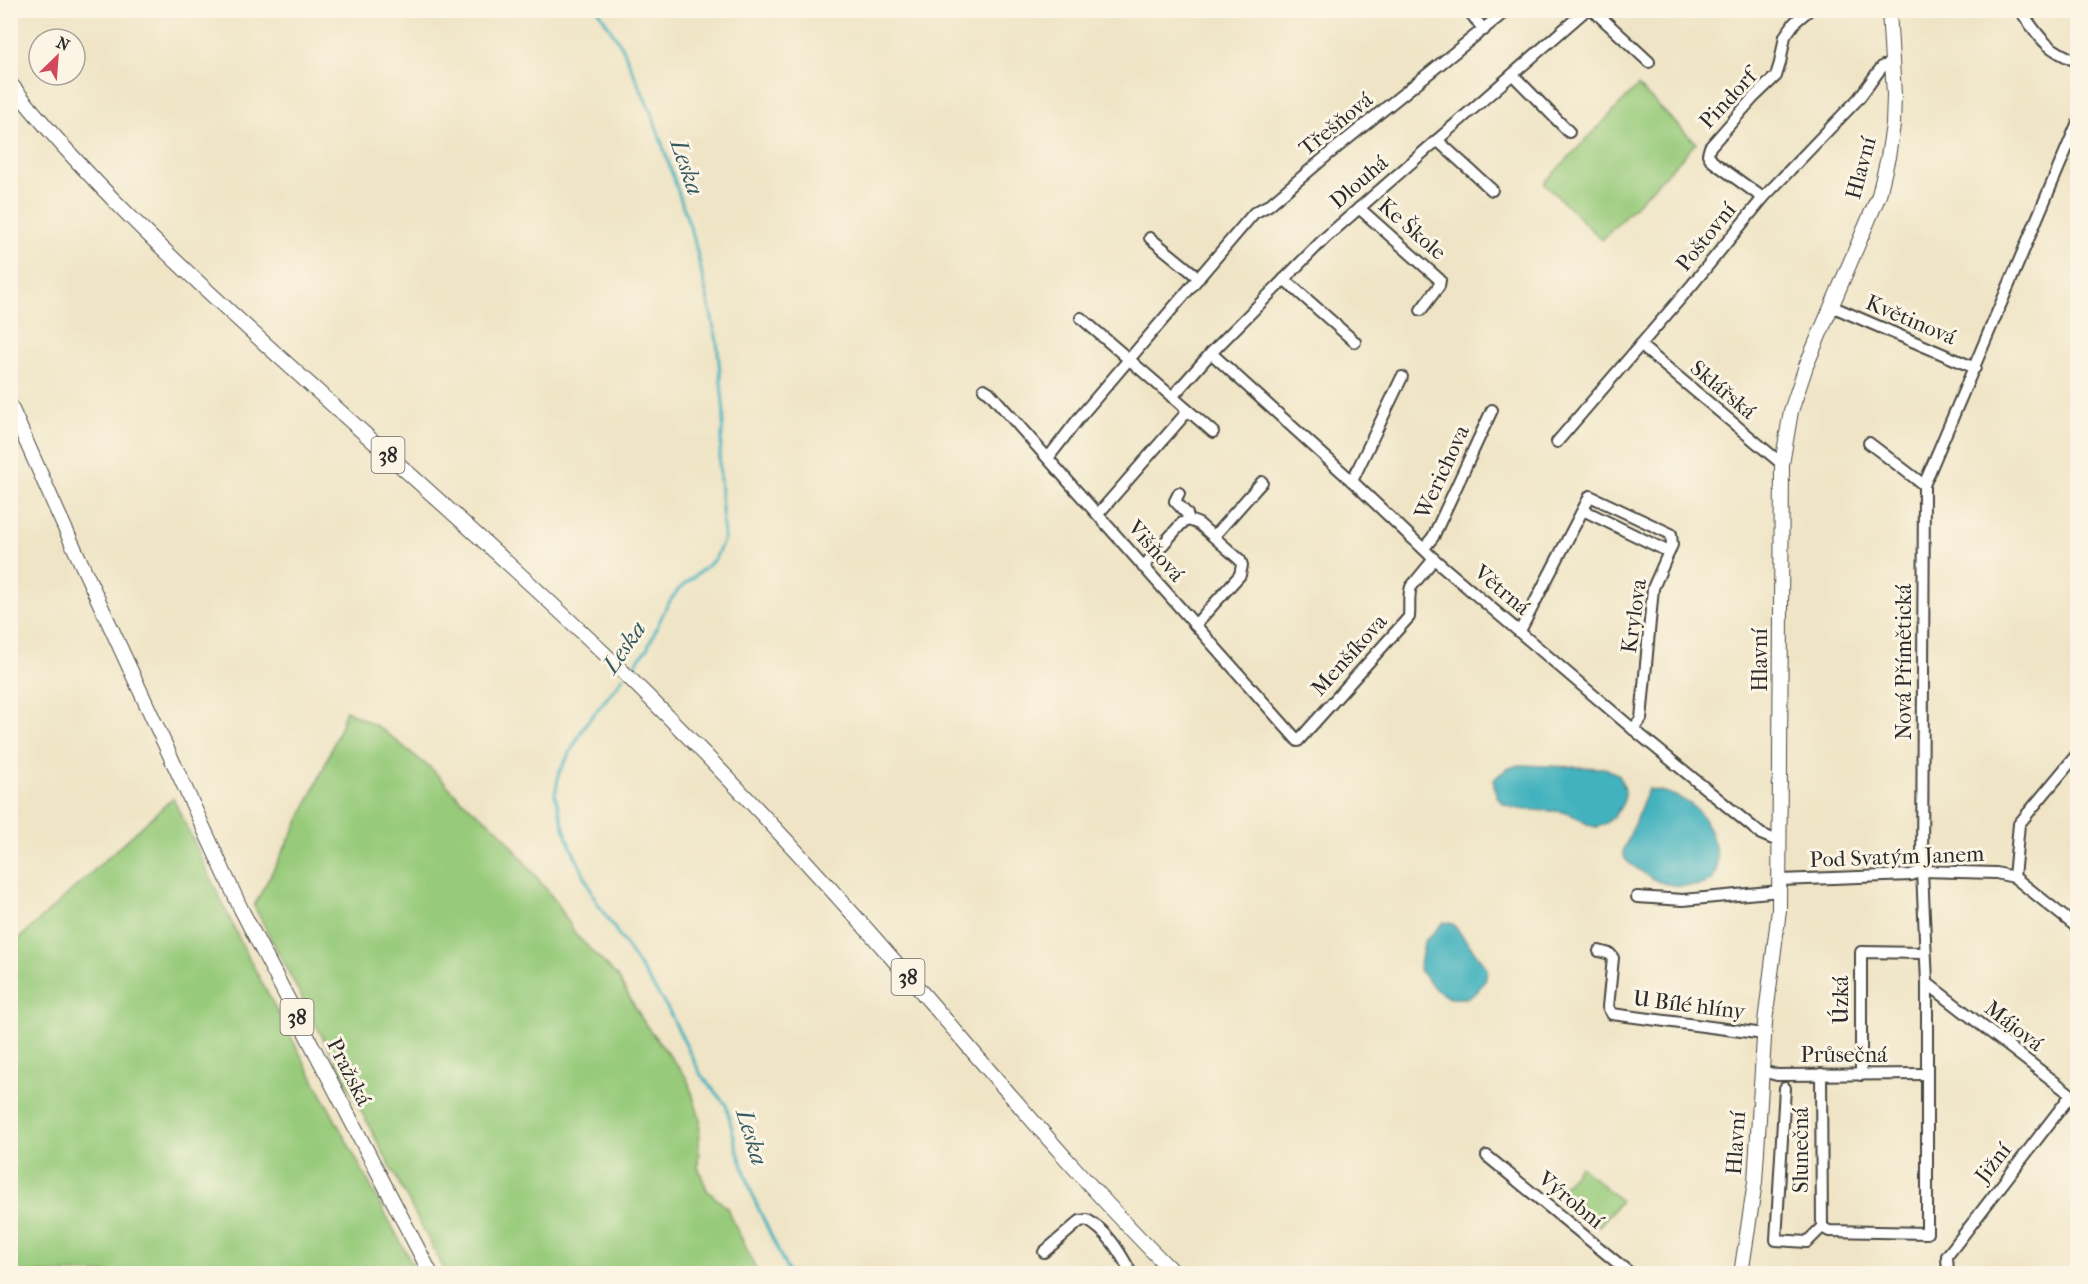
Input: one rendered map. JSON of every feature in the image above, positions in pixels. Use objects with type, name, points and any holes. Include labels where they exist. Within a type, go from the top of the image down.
[{"type":"main road","name":"Hlavní","points":[[1741,1274],[1755,1182],[1764,1034],[1779,910],[1782,464],[1791,411],[1806,366],[1879,195],[1893,125],[1894,95],[1889,10]]},
{"type":"main road","name":"38","points":[[10,83],[81,165],[169,256],[636,685],[814,871],[909,977],[1064,1158],[1126,1226],[1175,1274]]},
{"type":"main road","name":"Pražská","points":[[10,405],[241,909],[431,1274]]},
{"type":"street","points":[[1468,10],[1484,30]]},
{"type":"street","name":"Třešňová","points":[[1048,458],[1078,418],[1254,213],[1269,205],[1507,10]]},
{"type":"street","name":"Dlouhá","points":[[1172,397],[1211,353],[1284,279],[1359,208],[1586,10]]},
{"type":"street","points":[[1593,10],[1649,62]]},
{"type":"street","name":"Pindorf","points":[[1763,198],[1712,160],[1708,154],[1710,147],[1753,98],[1776,76],[1785,36],[1809,10]]},
{"type":"street","points":[[2020,10],[2044,44],[2056,53],[2078,62]]},
{"type":"street","name":"Poštovní","points":[[1557,442],[1763,198],[1859,98],[1883,66],[1891,64]]},
{"type":"street","points":[[1513,75],[1569,132]]},
{"type":"street","name":"Nová Přímětická","points":[[1822,1227],[1829,1231],[1927,1233],[1927,983],[1922,871],[1924,485],[2078,122]]},
{"type":"street","points":[[1437,140],[1492,190]]},
{"type":"street","name":"Ke Škole","points":[[1359,208],[1440,280],[1439,286],[1421,310]]},
{"type":"street","points":[[1150,238],[1199,278]]},
{"type":"street","points":[[1284,279],[1355,342]]},
{"type":"street","name":"Květinová","points":[[1831,306],[1975,368]]},
{"type":"street","points":[[1081,318],[1128,361],[1213,432]]},
{"type":"street","name":"Sklářská","points":[[1640,345],[1782,464]]},
{"type":"street","name":"Větrná","points":[[1211,353],[1434,559],[1633,729],[1761,834],[1780,842]]},
{"type":"street","points":[[1352,481],[1402,377]]},
{"type":"street","name":"Višňová","points":[[984,389],[1098,514],[1298,741]]},
{"type":"street","name":"Werichova","points":[[1424,549],[1433,537],[1492,410]]},
{"type":"street","points":[[1098,514],[1188,411]]},
{"type":"street","points":[[1869,443],[1924,485]]},
{"type":"street","points":[[1214,536],[1262,482]]},
{"type":"street","points":[[1179,493],[1175,498],[1176,504],[1185,511],[1189,520],[1199,524],[1240,560],[1242,571],[1195,625]]},
{"type":"street","name":"Krylova","points":[[1583,510],[1590,496],[1671,534],[1672,545],[1653,588],[1641,719],[1633,729]]},
{"type":"street","points":[[1520,631],[1583,510],[1669,552]]},
{"type":"street","points":[[1143,567],[1182,523],[1189,520]]},
{"type":"street","name":"Menšíkova","points":[[1298,741],[1409,617],[1411,587],[1434,559]]},
{"type":"street","name":"Pod Svatým Janem","points":[[2014,877],[2019,824],[2078,753]]},
{"type":"street","name":"Pod Svatým Janem","points":[[1637,897],[1683,900],[1780,885],[1911,875],[1922,871],[1996,873],[2014,877],[2078,928]]},
{"type":"street","name":"U Bílé hlíny","points":[[1599,951],[1610,954],[1613,958],[1608,1006],[1612,1014],[1764,1034]]},
{"type":"street","name":"Úzká","points":[[1861,1075],[1861,952],[1924,953]]},
{"type":"street","name":"Májová","points":[[1927,983],[2074,1098]]},
{"type":"street","name":"Průsečná","points":[[1762,1071],[1777,1075],[1926,1074]]},
{"type":"street","name":"Slunečná","points":[[1785,1088],[1776,1240],[1807,1242],[1822,1227],[1821,1074]]},
{"type":"street","name":"Jižní","points":[[1948,1274],[1947,1256],[2074,1098]]},
{"type":"street","name":"Výrobní","points":[[1487,1156],[1631,1274]]},
{"type":"street","points":[[1044,1252],[1080,1221],[1087,1220],[1105,1232],[1116,1245],[1129,1269]]},
{"type":"green space","points":[[1638,86],[1696,143],[1602,240],[1544,183]]},
{"type":"green space","points":[[346,710],[380,728],[433,770],[460,799],[500,831],[557,903],[576,935],[617,976],[645,1024],[687,1078],[700,1119],[698,1167],[707,1190],[727,1208],[758,1273],[446,1273],[254,906],[316,785]]},
{"type":"green space","points":[[173,798],[244,949],[417,1273],[11,1273],[11,946]]},
{"type":"green space","points":[[1580,1166],[1621,1201],[1599,1226],[1557,1195]]},
{"type":"water","points":[[1518,765],[1605,768],[1619,775],[1625,797],[1620,808],[1607,823],[1597,827],[1563,812],[1518,809],[1500,801],[1495,792],[1494,779],[1507,769]]},
{"type":"water","points":[[1648,789],[1667,793],[1685,801],[1695,808],[1706,822],[1714,842],[1717,864],[1711,880],[1700,885],[1685,886],[1662,883],[1626,859],[1623,852]]},
{"type":"water","points":[[1444,922],[1453,924],[1487,968],[1486,978],[1477,992],[1467,998],[1449,998],[1436,990],[1419,970],[1424,942]]},
{"type":"waterway","name":"Leska","points":[[598,10],[622,47],[653,117],[694,239],[717,341],[724,414],[719,463],[724,539],[715,559],[678,590],[666,607],[647,649],[628,672]]},
{"type":"waterway","name":"Leska","points":[[624,677],[585,725],[559,773],[555,795],[567,838],[596,901],[668,1009],[701,1075],[726,1105],[737,1149],[754,1199],[789,1274]]}]
